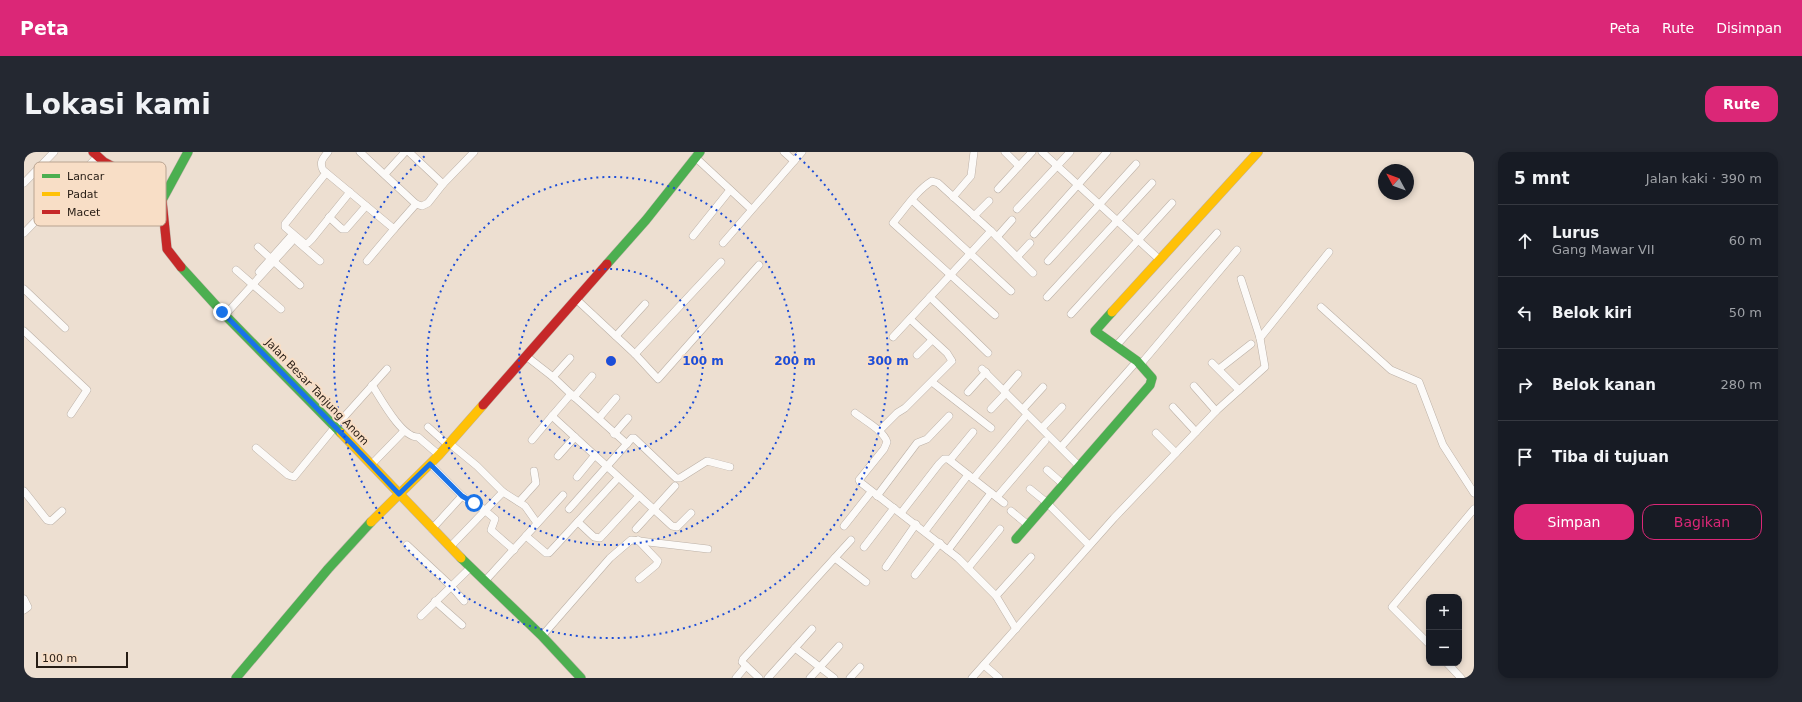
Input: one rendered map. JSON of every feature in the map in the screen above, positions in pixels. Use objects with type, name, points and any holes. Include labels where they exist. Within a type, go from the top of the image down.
[{"type":"street","points":[[44,162],[54,152]]},
{"type":"street","points":[[166,193],[188,152]]},
{"type":"street","points":[[328,152],[321,164],[326,173],[394,229]]},
{"type":"street","points":[[360,152],[416,204],[422,206],[428,202],[474,152]]},
{"type":"street","points":[[385,174],[405,152]]},
{"type":"street","points":[[409,152],[443,184]]},
{"type":"street","points":[[784,152],[794,161]]},
{"type":"street","points":[[723,243],[802,152]]},
{"type":"street","points":[[952,196],[971,176],[974,152]]},
{"type":"street","points":[[1005,152],[1020,166]]},
{"type":"street","points":[[998,189],[1032,152]]},
{"type":"street","points":[[1042,152],[1160,260]]},
{"type":"street","points":[[1016,209],[1070,152]]},
{"type":"street","points":[[1034,234],[1107,152]]},
{"type":"street","points":[[1016,539],[1046,502],[1112,430],[1150,385],[1152,378],[1138,363],[1095,331],[1258,152]]},
{"type":"street","points":[[88,162],[95,154],[109,162]]},
{"type":"street","points":[[236,678],[328,569],[399,494],[439,456],[646,220],[698,155],[730,190],[752,209]]},
{"type":"street","points":[[1048,261],[1136,164]]},
{"type":"street","points":[[24,183],[34,173]]},
{"type":"street","points":[[326,173],[288,219],[285,227],[305,244],[308,243],[350,192]]},
{"type":"street","points":[[995,315],[893,223],[912,200],[932,181],[938,183],[994,234],[1033,273]]},
{"type":"street","points":[[1047,297],[1152,183]]},
{"type":"street","points":[[693,236],[730,190]]},
{"type":"street","points":[[912,200],[1011,291]]},
{"type":"street","points":[[974,216],[989,201]]},
{"type":"street","points":[[1071,314],[1172,203]]},
{"type":"street","points":[[367,261],[416,204]]},
{"type":"street","points":[[329,217],[342,229],[346,229],[366,206]]},
{"type":"street","points":[[894,337],[970,253],[1012,220]]},
{"type":"street","points":[[24,233],[34,222]]},
{"type":"street","name":"Jalan Besar Tanjung Anom","points":[[165,226],[168,252],[224,314],[335,427],[432,529],[542,636],[581,678]]},
{"type":"street","points":[[282,229],[320,261]]},
{"type":"street","points":[[1116,346],[1217,234]]},
{"type":"street","points":[[224,314],[292,238]]},
{"type":"street","points":[[1017,257],[1030,243]]},
{"type":"street","points":[[258,247],[300,285]]},
{"type":"street","points":[[1061,446],[1138,363],[1237,250]]},
{"type":"street","points":[[1260,338],[1330,252]]},
{"type":"street","points":[[635,354],[721,262]]},
{"type":"street","points":[[576,299],[635,354],[658,379],[759,265]]},
{"type":"street","points":[[236,270],[281,309]]},
{"type":"street","points":[[972,678],[1089,545],[1216,410],[1265,367],[1260,338],[1241,279]]},
{"type":"street","points":[[24,289],[65,328]]},
{"type":"street","points":[[930,297],[988,353]]},
{"type":"street","points":[[616,336],[645,304]]},
{"type":"street","points":[[1321,306],[1391,370],[1419,382],[1443,445],[1474,493]]},
{"type":"street","points":[[879,431],[932,382],[952,361],[947,353],[910,319]]},
{"type":"street","points":[[24,331],[87,390],[71,414]]},
{"type":"street","points":[[918,355],[932,340]]},
{"type":"street","points":[[1219,369],[1251,344]]},
{"type":"street","points":[[526,356],[553,377],[572,396],[627,444]]},
{"type":"street","points":[[553,377],[570,358]]},
{"type":"street","points":[[1212,363],[1239,390]]},
{"type":"street","points":[[256,448],[288,476],[294,477],[335,427],[387,369]]},
{"type":"street","points":[[968,392],[984,370],[1061,446],[1079,466]]},
{"type":"street","points":[[990,409],[1018,374]]},
{"type":"street","points":[[532,440],[552,416],[592,376]]},
{"type":"street","points":[[932,382],[991,428]]},
{"type":"street","points":[[372,385],[404,431],[413,437],[418,437],[439,456]]},
{"type":"street","points":[[1194,386],[1216,410]]},
{"type":"street","points":[[1023,409],[1043,387]]},
{"type":"street","points":[[599,418],[616,398]]},
{"type":"street","points":[[1042,428],[1062,407]]},
{"type":"street","points":[[1172,407],[1196,432]]},
{"type":"street","points":[[856,413],[886,438],[886,445],[859,480],[874,494],[940,543],[968,568],[996,596],[1016,629]]},
{"type":"street","points":[[552,416],[674,528],[691,513]]},
{"type":"street","points":[[844,526],[874,494],[917,443],[927,439],[949,416]]},
{"type":"street","points":[[614,434],[628,418]]},
{"type":"street","points":[[925,531],[1024,418]]},
{"type":"street","points":[[428,427],[477,466],[503,492],[519,502],[532,513],[537,523]]},
{"type":"street","points":[[371,465],[404,431]]},
{"type":"street","points":[[950,460],[973,432]]},
{"type":"street","points":[[1156,433],[1176,453]]},
{"type":"street","points":[[558,456],[575,436]]},
{"type":"street","points":[[570,510],[632,438],[634,438],[676,478],[680,478],[707,461],[730,467]]},
{"type":"street","points":[[948,550],[994,495],[1045,440]]},
{"type":"street","points":[[577,477],[595,455]]},
{"type":"street","points":[[901,513],[944,459],[950,460],[1004,503]]},
{"type":"street","points":[[430,464],[462,496],[471,502],[476,503],[496,521],[491,530],[514,550]]},
{"type":"street","points":[[1047,470],[1063,484]]},
{"type":"street","points":[[519,502],[536,483],[534,471]]},
{"type":"street","points":[[526,536],[546,553],[549,553],[618,478]]},
{"type":"street","points":[[636,529],[675,486]]},
{"type":"street","points":[[1030,489],[1046,502],[1089,545]]},
{"type":"street","points":[[24,491],[47,520],[51,521],[62,511]]},
{"type":"street","points":[[450,547],[503,492]]},
{"type":"street","points":[[486,581],[563,495]]},
{"type":"street","points":[[432,529],[462,496]]},
{"type":"street","points":[[578,522],[594,537],[600,538],[639,496]]},
{"type":"street","points":[[864,547],[894,508]]},
{"type":"street","points":[[1426,641],[1392,607],[1474,510]]},
{"type":"street","points":[[1011,511],[1028,525]]},
{"type":"street","points":[[886,567],[916,524]]},
{"type":"street","points":[[968,568],[1000,528]]},
{"type":"street","points":[[638,540],[658,561],[656,565],[639,579]]},
{"type":"street","points":[[542,636],[610,558],[628,542],[638,540],[708,549]]},
{"type":"street","points":[[759,678],[742,662],[743,659],[851,540]]},
{"type":"street","points":[[915,575],[940,543]]},
{"type":"street","points":[[407,545],[451,586],[464,601]]},
{"type":"street","points":[[996,596],[1030,557]]},
{"type":"street","points":[[835,558],[866,582]]},
{"type":"street","points":[[421,616],[471,567]]},
{"type":"street","points":[[24,599],[28,607],[24,610]]},
{"type":"street","points":[[435,601],[462,625]]},
{"type":"street","points":[[768,678],[812,629]]},
{"type":"street","points":[[810,678],[839,646]]},
{"type":"street","points":[[795,648],[821,666],[834,678]]},
{"type":"street","points":[[984,665],[999,678]]},
{"type":"street","points":[[736,678],[746,666]]},
{"type":"street","points":[[1451,666],[1461,678]]},
{"type":"street","points":[[850,678],[860,667]]},
{"type":"traffic: fast","points":[[166,193],[188,152]]},
{"type":"traffic: fast","points":[[607,264],[646,220],[700,152]]},
{"type":"traffic: fast","points":[[181,267],[222,312],[341,433]]},
{"type":"traffic: fast","points":[[1016,539],[1150,385],[1152,378],[1137,361],[1095,331],[1112,312]]},
{"type":"traffic: fast","points":[[236,678],[328,569],[371,522]]},
{"type":"traffic: fast","points":[[461,558],[542,636],[581,678]]},
{"type":"traffic: slow","points":[[1112,312],[1258,152]]},
{"type":"traffic: slow","points":[[371,522],[439,455],[483,405]]},
{"type":"traffic: slow","points":[[341,433],[461,558]]},
{"type":"traffic: jam","points":[[93,152],[104,162]]},
{"type":"traffic: jam","points":[[165,226],[167,249],[181,267]]},
{"type":"traffic: jam","points":[[483,405],[607,264]]},
{"type":"route","points":[[222,312],[399,494],[430,464],[462,496],[474,503]]}]
